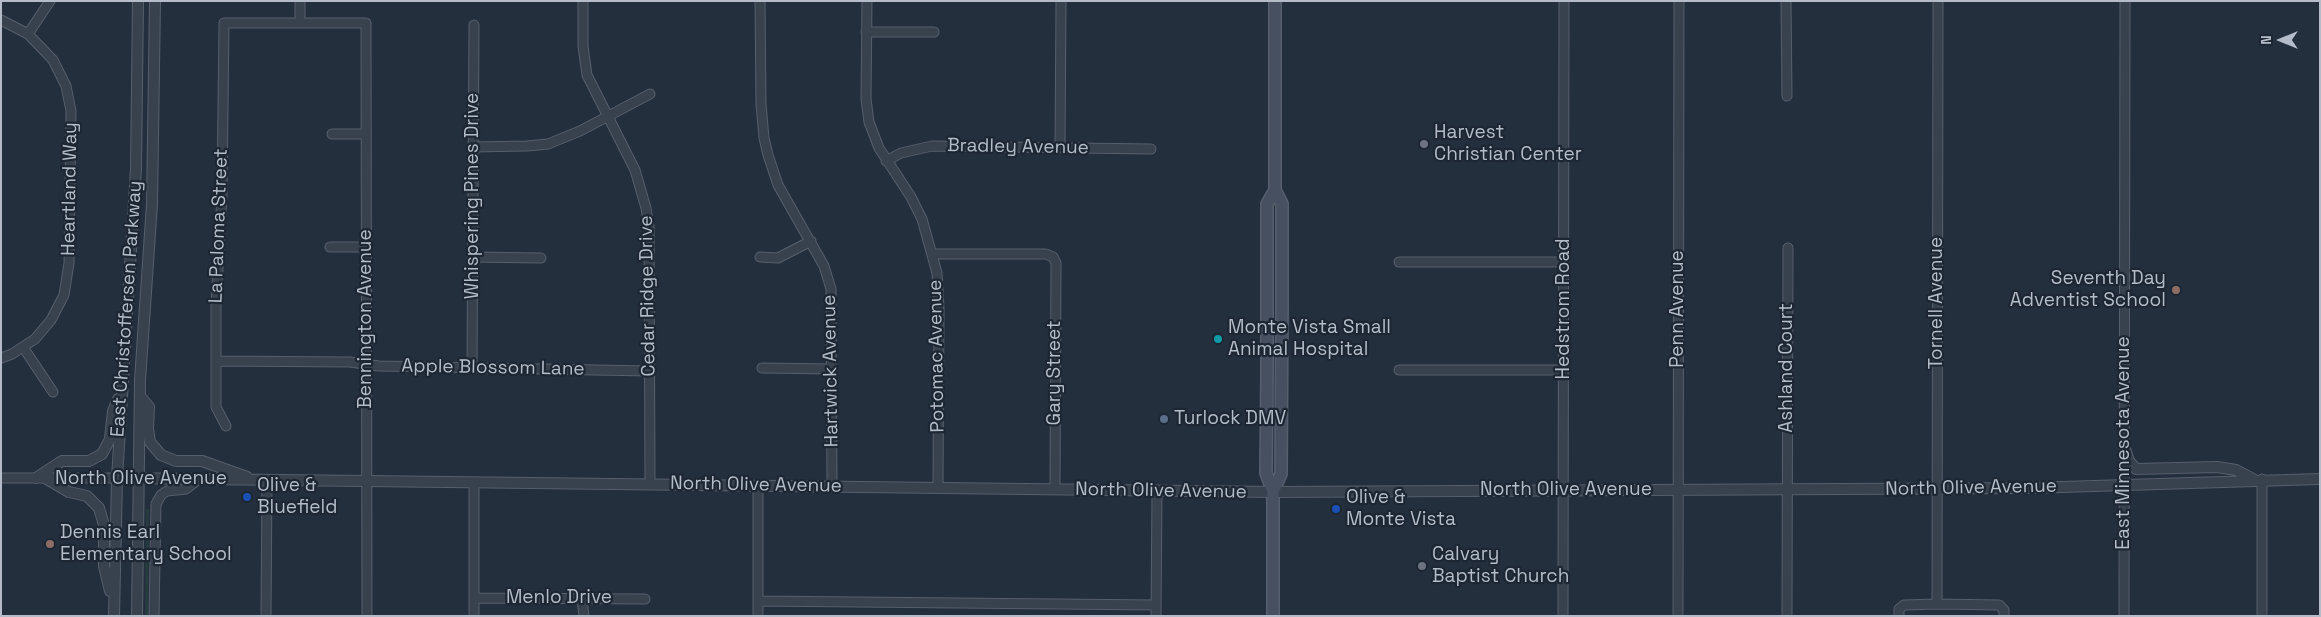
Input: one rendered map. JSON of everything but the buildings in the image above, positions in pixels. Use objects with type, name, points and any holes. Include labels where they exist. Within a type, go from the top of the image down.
[{"type":"main road","points":[[1273,616],[1273,492],[1266,473],[1267,204],[1274,190],[1275,1]]},
{"type":"main road","points":[[1273,492],[1281,474],[1282,305],[1282,204],[1274,190]]},
{"type":"main road","points":[[1267,250],[1275,254],[1275,279],[1282,305]]},
{"type":"street","points":[[28,34],[50,1]]},
{"type":"street","name":"East Christoffersen Parkway","points":[[114,616],[117,478],[134,199],[138,1]]},
{"type":"street","name":"East Christoffersen Parkway","points":[[137,616],[140,396],[152,204],[155,1]]},
{"type":"street","points":[[300,1],[300,23]]},
{"type":"street","name":"Cedar Ridge Drive","points":[[583,1],[582,46],[587,75],[635,170],[644,198],[649,227],[650,484]]},
{"type":"street","name":"Hartwick Avenue","points":[[760,1],[760,97],[764,138],[778,185],[824,266],[831,289],[832,486]]},
{"type":"street","name":"Potomac Avenue","points":[[867,1],[867,111],[874,138],[886,161],[911,197],[922,219],[937,273],[939,309],[938,488]]},
{"type":"street","points":[[1060,148],[1061,1]]},
{"type":"street","name":"Hedstrom Road","points":[[1563,616],[1564,1]]},
{"type":"street","name":"Penn Avenue","points":[[1678,616],[1679,1]]},
{"type":"street","points":[[1786,1],[1787,96]]},
{"type":"street","name":"Tornell Avenue","points":[[1937,604],[1938,1]]},
{"type":"street","name":"East Minnesota Avenue","points":[[2124,616],[2125,1]]},
{"type":"street","name":"Heartland Way","points":[[1,20],[28,34],[53,60],[62,78],[71,111],[69,263],[65,288],[58,308],[42,332],[23,347],[1,358]]},
{"type":"street","name":"La Paloma Street","points":[[226,426],[216,407],[216,280],[222,194],[224,23],[300,23]]},
{"type":"street","name":"Bennington Avenue","points":[[300,23],[366,23],[367,616]]},
{"type":"street","name":"Whispering Pines Drive","points":[[472,368],[474,25]]},
{"type":"street","points":[[866,32],[934,32]]},
{"type":"street","points":[[473,147],[548,144],[607,117],[650,94]]},
{"type":"street","points":[[332,134],[366,134]]},
{"type":"street","name":"Bradley Avenue","points":[[886,161],[901,153],[932,146],[1152,150]]},
{"type":"street","points":[[760,256],[778,258],[811,242]]},
{"type":"street","points":[[330,247],[366,247]]},
{"type":"street","name":"Ashland Court","points":[[1787,616],[1788,248]]},
{"type":"street","name":"Gary Street","points":[[933,254],[1046,254],[1053,257],[1056,263],[1055,489]]},
{"type":"street","points":[[472,257],[541,258]]},
{"type":"street","points":[[1399,262],[1564,262]]},
{"type":"street","points":[[23,347],[53,392]]},
{"type":"street","name":"Apple Blossom Lane","points":[[216,361],[350,362],[472,368],[650,371]]},
{"type":"street","points":[[762,368],[832,369]]},
{"type":"street","points":[[1399,370],[1564,370]]},
{"type":"street","points":[[114,604],[104,566],[104,519],[99,508],[88,496],[69,492],[41,478],[62,461],[89,461],[102,454],[110,439],[113,410],[122,391]]},
{"type":"street","points":[[140,396],[149,408],[148,429],[150,442],[161,455],[176,461],[202,461],[255,480]]},
{"type":"street","points":[[2124,446],[2129,461],[2136,469],[2217,467],[2236,470],[2258,479],[2262,616]]},
{"type":"street","name":"North Olive Avenue","points":[[1,478],[139,478],[474,484],[650,484],[1273,492],[1937,488],[2124,485],[2320,478]]},
{"type":"street","points":[[154,616],[156,504],[164,493],[174,489],[186,489],[199,479]]},
{"type":"street","points":[[266,616],[267,480]]},
{"type":"street","points":[[474,484],[474,616]]},
{"type":"street","points":[[758,486],[758,616]]},
{"type":"street","points":[[1156,616],[1157,490]]},
{"type":"street","name":"Menlo Drive","points":[[474,598],[645,599]]},
{"type":"street","points":[[582,599],[584,616]]},
{"type":"street","points":[[758,601],[1156,605]]},
{"type":"street","points":[[1900,611],[1908,604],[1996,604],[2002,606],[2004,616]]},
{"type":"green space","points":[[146,509],[149,509],[148,616],[145,616]]},
{"type":"place","name":"Harvest Christian Center","points":[[1424,144]]},
{"type":"place","name":"Seventh Day Adventist School","points":[[2176,290]]},
{"type":"place","name":"Monte Vista Small Animal Hospital","points":[[1218,339]]},
{"type":"place","name":"Turlock DMV","points":[[1164,419]]},
{"type":"place","name":"Olive & Bluefield","points":[[247,497]]},
{"type":"place","name":"Olive & Monte Vista","points":[[1336,509]]},
{"type":"place","name":"Dennis Earl Elementary School","points":[[50,544]]},
{"type":"place","name":"Calvary Baptist Church","points":[[1422,566]]}]
